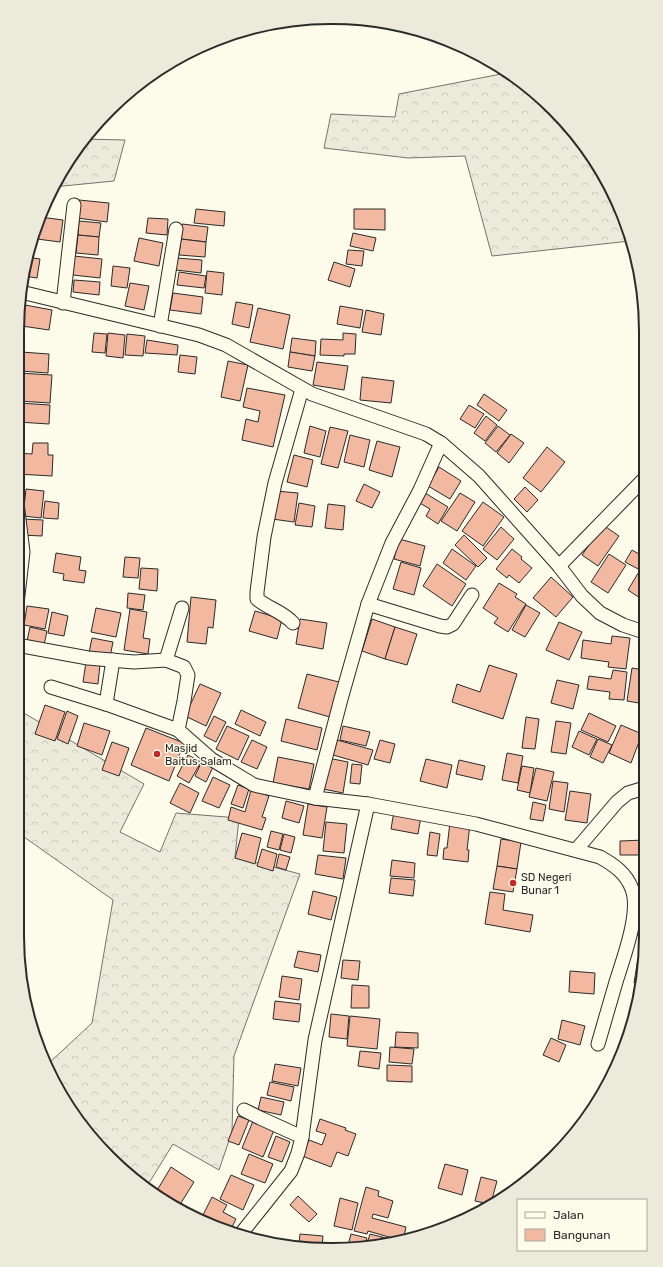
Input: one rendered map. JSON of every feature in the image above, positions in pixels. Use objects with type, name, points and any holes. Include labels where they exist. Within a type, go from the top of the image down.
[{"type":"street","points":[[63,303],[74,205]]},
{"type":"street","points":[[160,326],[176,229]]},
{"type":"street","points":[[27,294],[198,335],[226,345],[302,389],[319,397],[426,434],[441,443],[479,476],[559,566],[582,596],[600,613],[623,625],[639,630]]},
{"type":"street","points":[[293,623],[286,616],[257,600],[257,592],[264,537],[276,483],[302,389]]},
{"type":"street","points":[[315,798],[341,698],[368,604],[392,542],[420,490],[441,443]]},
{"type":"street","points":[[559,566],[639,484]]},
{"type":"street","points":[[368,604],[447,627],[453,624],[472,595]]},
{"type":"street","points":[[166,660],[182,608]]},
{"type":"street","points":[[24,646],[88,658],[134,662],[166,660],[184,667],[188,676],[178,730]]},
{"type":"street","points":[[106,704],[113,660]]},
{"type":"street","points":[[51,687],[106,704],[178,730],[211,759],[254,785],[315,798],[368,804],[476,824],[600,857],[613,864],[628,881],[632,890],[634,901],[633,920],[628,943],[598,1044]]},
{"type":"street","points":[[576,850],[617,802],[628,793],[639,790]]},
{"type":"street","points":[[244,1230],[291,1171],[298,1153],[302,1137],[315,1040],[368,804]]},
{"type":"street","points":[[244,1110],[302,1137]]},
{"type":"green space","points":[[499,74],[502,76],[534,100],[563,129],[575,144],[598,178],[607,195],[616,214],[626,241],[492,256],[465,156],[408,158],[324,148],[331,114],[395,117],[399,94]]},
{"type":"green space","points":[[92,139],[125,140],[114,181],[61,186]]},
{"type":"green space","points":[[24,713],[144,784],[120,832],[160,852],[176,813],[239,818],[235,857],[300,874],[234,1056],[232,1132],[219,1170],[173,1144],[149,1183],[129,1167],[100,1138],[65,1089],[51,1061],[92,1023],[113,900],[24,837]]},
{"type":"building","points":[[79,200],[109,203],[107,222],[77,218]]},
{"type":"building","points":[[196,209],[225,212],[224,226],[194,223]]},
{"type":"building","points":[[354,209],[385,209],[385,230],[354,229]]},
{"type":"building","points":[[46,218],[63,220],[60,242],[38,239]]},
{"type":"building","points":[[148,218],[168,219],[167,235],[146,233]]},
{"type":"building","points":[[79,221],[101,223],[99,237],[78,235]]},
{"type":"building","points":[[182,224],[208,227],[206,242],[181,239]]},
{"type":"building","points":[[353,233],[376,238],[373,251],[350,246]]},
{"type":"building","points":[[78,235],[99,237],[98,255],[76,253]]},
{"type":"building","points":[[139,238],[163,243],[159,266],[134,261]]},
{"type":"building","points":[[181,239],[206,242],[205,257],[179,255]]},
{"type":"building","points":[[348,250],[364,251],[362,266],[346,264]]},
{"type":"building","points":[[74,256],[102,259],[100,278],[73,275]]},
{"type":"building","points":[[33,258],[40,259],[37,278],[29,277]]},
{"type":"building","points":[[177,258],[202,260],[201,273],[176,270]]},
{"type":"building","points":[[334,262],[355,269],[350,287],[328,280]]},
{"type":"building","points":[[113,266],[130,268],[127,288],[111,286]]},
{"type":"building","points":[[207,271],[224,273],[222,295],[205,293]]},
{"type":"building","points":[[179,272],[206,276],[204,288],[177,285]]},
{"type":"building","points":[[74,280],[100,282],[99,295],[73,292]]},
{"type":"building","points":[[130,283],[149,286],[144,310],[125,306]]},
{"type":"building","points":[[173,293],[203,297],[201,314],[170,310]]},
{"type":"building","points":[[236,302],[253,305],[249,328],[232,324]]},
{"type":"building","points":[[26,305],[52,310],[49,330],[24,326]]},
{"type":"building","points":[[340,306],[363,310],[360,328],[337,324]]},
{"type":"building","points":[[258,308],[290,315],[283,349],[250,342]]},
{"type":"building","points":[[366,310],[384,314],[381,335],[362,332]]},
{"type":"building","points":[[94,333],[107,334],[105,353],[92,352]]},
{"type":"building","points":[[108,333],[125,335],[123,358],[106,356]]},
{"type":"building","points":[[343,333],[356,334],[355,354],[344,354],[344,356],[320,355],[321,339],[343,340]]},
{"type":"building","points":[[127,334],[145,336],[143,356],[125,355]]},
{"type":"building","points":[[292,338],[316,341],[315,356],[290,352]]},
{"type":"building","points":[[147,340],[178,345],[177,355],[145,353]]},
{"type":"building","points":[[24,352],[49,354],[48,373],[24,371]]},
{"type":"building","points":[[290,352],[315,356],[312,371],[288,367]]},
{"type":"building","points":[[180,355],[197,357],[195,374],[178,372]]},
{"type":"building","points":[[228,361],[248,365],[240,401],[221,397]]},
{"type":"building","points":[[317,362],[348,366],[344,390],[313,385]]},
{"type":"building","points":[[24,373],[52,375],[50,403],[24,401]]},
{"type":"building","points":[[362,377],[394,381],[391,403],[360,400]]},
{"type":"building","points":[[247,388],[285,395],[273,447],[242,440],[246,419],[258,422],[260,411],[243,407]]},
{"type":"building","points":[[484,394],[507,410],[499,421],[477,405]]},
{"type":"building","points":[[24,403],[50,405],[49,424],[24,422]]},
{"type":"building","points":[[469,405],[484,414],[475,428],[460,419]]},
{"type":"building","points":[[486,416],[497,425],[485,441],[474,433]]},
{"type":"building","points":[[310,426],[326,431],[320,457],[304,453]]},
{"type":"building","points":[[498,426],[510,435],[496,452],[485,443]]},
{"type":"building","points":[[330,427],[348,431],[338,468],[321,464]]},
{"type":"building","points":[[511,434],[524,443],[509,463],[497,453]]},
{"type":"building","points":[[350,435],[370,440],[364,467],[344,462]]},
{"type":"building","points":[[377,441],[400,447],[392,477],[369,470]]},
{"type":"building","points":[[33,443],[48,443],[48,455],[53,455],[52,476],[24,474],[24,453],[32,454]]},
{"type":"building","points":[[547,447],[565,462],[541,492],[523,478]]},
{"type":"building","points":[[294,455],[313,460],[307,487],[287,482]]},
{"type":"building","points":[[439,467],[461,481],[450,499],[428,486]]},
{"type":"building","points":[[364,484],[380,492],[372,508],[356,501]]},
{"type":"building","points":[[525,487],[538,500],[527,512],[514,499]]},
{"type":"building","points":[[26,489],[44,491],[41,518],[24,516]]},
{"type":"building","points":[[276,491],[298,493],[294,522],[272,519]]},
{"type":"building","points":[[425,493],[448,507],[438,524],[426,516],[430,509],[418,502]]},
{"type":"building","points":[[460,493],[475,502],[457,531],[441,521]]},
{"type":"building","points":[[45,501],[59,503],[58,519],[43,518]]},
{"type":"building","points":[[483,502],[504,517],[483,546],[462,531]]},
{"type":"building","points":[[299,503],[315,506],[312,527],[295,525]]},
{"type":"building","points":[[328,504],[345,506],[343,530],[325,528]]},
{"type":"building","points":[[24,519],[43,520],[42,536],[24,535]]},
{"type":"building","points":[[603,525],[619,536],[598,566],[582,555]]},
{"type":"building","points":[[501,527],[514,539],[497,560],[483,549]]},
{"type":"building","points":[[464,535],[487,558],[478,567],[455,545]]},
{"type":"building","points":[[399,539],[425,546],[420,566],[394,559]]},
{"type":"building","points":[[452,549],[476,566],[466,580],[443,563]]},
{"type":"building","points":[[512,549],[532,568],[519,583],[509,575],[507,578],[496,569]]},
{"type":"building","points":[[632,550],[639,554],[639,569],[625,562]]},
{"type":"building","points":[[56,553],[81,557],[79,570],[86,571],[84,583],[63,580],[64,574],[53,572]]},
{"type":"building","points":[[609,554],[626,565],[608,593],[591,582]]},
{"type":"building","points":[[125,557],[140,558],[138,578],[123,577]]},
{"type":"building","points":[[401,562],[421,568],[414,595],[393,589]]},
{"type":"building","points":[[437,564],[466,584],[452,606],[423,586]]},
{"type":"building","points":[[141,568],[158,569],[157,591],[139,589]]},
{"type":"building","points":[[639,572],[639,597],[628,590]]},
{"type":"building","points":[[551,577],[573,597],[556,617],[533,598]]},
{"type":"building","points":[[499,583],[517,594],[515,597],[526,604],[508,632],[494,623],[498,618],[483,608]]},
{"type":"building","points":[[128,593],[145,595],[143,610],[127,608]]},
{"type":"building","points":[[191,597],[216,600],[213,628],[208,627],[206,644],[187,642]]},
{"type":"building","points":[[526,605],[540,613],[525,637],[512,630]]},
{"type":"building","points":[[27,606],[49,609],[45,629],[24,625]]},
{"type":"building","points":[[96,608],[121,613],[116,637],[91,632]]},
{"type":"building","points":[[130,609],[147,612],[143,638],[150,639],[148,654],[124,650]]},
{"type":"building","points":[[255,611],[282,619],[277,639],[249,631]]},
{"type":"building","points":[[52,612],[68,616],[64,636],[48,633]]},
{"type":"building","points":[[300,619],[327,623],[323,649],[296,644]]},
{"type":"building","points":[[372,619],[395,627],[385,659],[362,651]]},
{"type":"building","points":[[559,622],[582,632],[569,660],[546,650]]},
{"type":"building","points":[[30,627],[47,631],[44,645],[27,641]]},
{"type":"building","points":[[395,627],[417,634],[407,665],[385,659]]},
{"type":"building","points":[[612,636],[630,638],[626,669],[608,667],[609,662],[581,658],[583,640],[611,644]]},
{"type":"building","points":[[92,638],[113,642],[110,657],[89,653]]},
{"type":"building","points":[[86,662],[100,664],[98,684],[83,682]]},
{"type":"building","points":[[489,665],[517,674],[503,719],[452,702],[457,684],[480,692]]},
{"type":"building","points":[[632,668],[639,669],[639,703],[627,701]]},
{"type":"building","points":[[613,670],[627,672],[624,700],[609,699],[610,692],[587,689],[589,676],[611,679]]},
{"type":"building","points":[[307,674],[339,682],[330,717],[298,708]]},
{"type":"building","points":[[557,680],[579,685],[573,709],[551,703]]},
{"type":"building","points":[[200,684],[221,693],[206,726],[185,716]]},
{"type":"building","points":[[45,705],[65,712],[55,741],[35,734]]},
{"type":"building","points":[[241,710],[266,722],[260,736],[235,724]]},
{"type":"building","points":[[67,711],[78,716],[68,744],[57,739]]},
{"type":"building","points":[[589,713],[616,726],[608,742],[581,730]]},
{"type":"building","points":[[214,716],[226,722],[216,742],[204,736]]},
{"type":"building","points":[[526,717],[539,719],[535,749],[522,748]]},
{"type":"building","points":[[286,719],[322,728],[317,750],[281,741]]},
{"type":"building","points":[[556,721],[571,723],[566,754],[551,752]]},
{"type":"building","points":[[84,723],[110,731],[102,755],[77,746]]},
{"type":"building","points":[[621,725],[639,733],[639,742],[631,763],[609,753]]},
{"type":"building","points":[[227,726],[249,736],[238,760],[216,749]]},
{"type":"building","points":[[343,726],[370,732],[366,746],[340,740]]},
{"type":"building","name":"Masjid Baitus Salam","points":[[146,728],[184,743],[169,781],[131,765]]},
{"type":"building","points":[[579,731],[597,739],[589,755],[572,747]]},
{"type":"building","points":[[598,739],[612,745],[603,763],[590,757]]},
{"type":"building","points":[[252,740],[267,747],[257,769],[241,762]]},
{"type":"building","points":[[337,740],[373,750],[368,765],[333,755]]},
{"type":"building","points":[[380,740],[395,744],[390,763],[374,759]]},
{"type":"building","points":[[112,742],[129,748],[119,776],[102,770]]},
{"type":"building","points":[[507,753],[523,756],[518,783],[502,780]]},
{"type":"building","points":[[188,755],[201,762],[189,783],[177,776]]},
{"type":"building","points":[[278,757],[314,764],[309,789],[273,783]]},
{"type":"building","points":[[328,758],[348,762],[343,793],[323,789]]},
{"type":"building","points":[[203,759],[214,765],[206,782],[195,776]]},
{"type":"building","points":[[426,759],[452,765],[447,788],[420,781]]},
{"type":"building","points":[[459,760],[485,766],[482,780],[456,774]]},
{"type":"building","points":[[352,764],[362,765],[360,784],[350,783]]},
{"type":"building","points":[[522,766],[534,768],[530,793],[517,790]]},
{"type":"building","points":[[536,768],[554,772],[547,801],[529,797]]},
{"type":"building","points":[[213,777],[230,785],[219,808],[202,801]]},
{"type":"building","points":[[553,781],[568,783],[564,812],[549,809]]},
{"type":"building","points":[[180,783],[199,793],[190,813],[170,803]]},
{"type":"building","points":[[238,785],[249,789],[243,808],[231,804]]},
{"type":"building","points":[[251,790],[269,796],[262,817],[266,818],[262,830],[228,820],[231,807],[245,812]]},
{"type":"building","points":[[570,791],[591,794],[587,823],[565,820]]},
{"type":"building","points":[[286,801],[304,806],[299,823],[282,818]]},
{"type":"building","points":[[533,802],[546,805],[543,821],[530,819]]},
{"type":"building","points":[[308,804],[327,807],[322,838],[303,835]]},
{"type":"building","points":[[394,811],[421,816],[418,834],[391,829]]},
{"type":"building","points":[[326,822],[347,824],[344,853],[323,851]]},
{"type":"building","points":[[450,822],[470,824],[467,850],[469,850],[468,862],[443,859],[444,848],[447,848]]},
{"type":"building","points":[[271,831],[283,834],[279,850],[267,847]]},
{"type":"building","points":[[430,832],[440,834],[437,856],[427,855]]},
{"type":"building","points":[[242,833],[261,838],[255,864],[235,858]]},
{"type":"building","points":[[284,834],[295,837],[291,853],[280,850]]},
{"type":"building","points":[[501,839],[521,842],[517,869],[497,866]]},
{"type":"building","points":[[639,840],[639,855],[620,855],[620,841]]},
{"type":"building","points":[[262,849],[277,854],[273,871],[257,866]]},
{"type":"building","points":[[279,854],[290,857],[286,870],[276,867]]},
{"type":"building","points":[[318,855],[346,858],[343,879],[315,874]]},
{"type":"building","points":[[392,860],[415,863],[414,878],[390,876]]},
{"type":"building","points":[[497,866],[517,869],[513,892],[493,889]]},
{"type":"building","points":[[391,878],[415,880],[413,896],[389,893]]},
{"type":"building","points":[[639,882],[639,896],[635,894]]},
{"type":"building","points":[[313,891],[337,897],[331,920],[308,914]]},
{"type":"building","points":[[490,892],[505,894],[503,910],[533,915],[530,932],[485,924]]},
{"type":"building","points":[[639,905],[639,935],[631,933]]},
{"type":"building","points":[[298,951],[321,955],[318,972],[294,967]]},
{"type":"building","points":[[343,960],[360,961],[358,980],[341,978]]},
{"type":"building","points":[[637,961],[635,983],[634,983]]},
{"type":"building","points":[[570,971],[595,973],[594,994],[569,992]]},
{"type":"building","points":[[282,976],[302,979],[299,1000],[279,997]]},
{"type":"building","points":[[352,985],[369,986],[369,1008],[351,1008]]},
{"type":"building","points":[[275,1001],[301,1004],[299,1022],[273,1019]]},
{"type":"building","points":[[331,1014],[349,1016],[347,1039],[329,1037]]},
{"type":"building","points":[[350,1016],[380,1019],[377,1049],[347,1046]]},
{"type":"building","points":[[562,1020],[585,1026],[580,1045],[558,1039]]},
{"type":"building","points":[[396,1032],[418,1033],[418,1048],[395,1047]]},
{"type":"building","points":[[551,1038],[566,1045],[559,1062],[543,1055]]},
{"type":"building","points":[[390,1047],[414,1049],[412,1064],[389,1062]]},
{"type":"building","points":[[360,1051],[381,1053],[379,1069],[358,1066]]},
{"type":"building","points":[[275,1064],[301,1068],[298,1086],[272,1081]]},
{"type":"building","points":[[387,1065],[412,1066],[412,1082],[387,1081]]},
{"type":"building","points":[[270,1082],[294,1087],[291,1101],[267,1095]]},
{"type":"building","points":[[261,1097],[284,1102],[281,1115],[258,1110]]},
{"type":"building","points":[[238,1116],[249,1120],[239,1145],[228,1141]]},
{"type":"building","points":[[320,1119],[346,1128],[345,1130],[356,1134],[348,1156],[337,1152],[331,1167],[302,1156],[309,1140],[322,1145],[326,1134],[316,1131]]},
{"type":"building","points":[[253,1121],[274,1130],[263,1157],[242,1148]]},
{"type":"building","points":[[276,1136],[290,1142],[282,1162],[268,1157]]},
{"type":"building","points":[[249,1154],[273,1164],[265,1183],[241,1174]]},
{"type":"building","points":[[445,1164],[468,1170],[462,1195],[438,1188]]},
{"type":"building","points":[[171,1167],[194,1182],[181,1203],[158,1189]]},
{"type":"building","points":[[231,1175],[254,1185],[243,1210],[220,1199]]},
{"type":"building","points":[[481,1177],[497,1181],[493,1197],[483,1203],[475,1201]]},
{"type":"building","points":[[366,1187],[379,1191],[378,1196],[393,1201],[388,1218],[373,1214],[372,1218],[406,1227],[404,1234],[390,1237],[368,1231],[367,1234],[354,1231]]},
{"type":"building","points":[[298,1196],[317,1214],[309,1222],[290,1205]]},
{"type":"building","points":[[212,1197],[227,1205],[223,1212],[236,1219],[232,1227],[203,1215]]},
{"type":"building","points":[[340,1198],[358,1203],[352,1230],[334,1226]]},
{"type":"building","points":[[300,1234],[323,1236],[322,1243],[299,1241]]},
{"type":"building","points":[[351,1234],[367,1238],[366,1241],[349,1242]]},
{"type":"building","points":[[370,1234],[382,1237],[382,1238],[368,1240]]},
{"type":"place","name":"Masjid Baitus Salam","points":[[157,754]]},
{"type":"place","name":"SD Negeri Bunar 1","points":[[513,883]]}]
